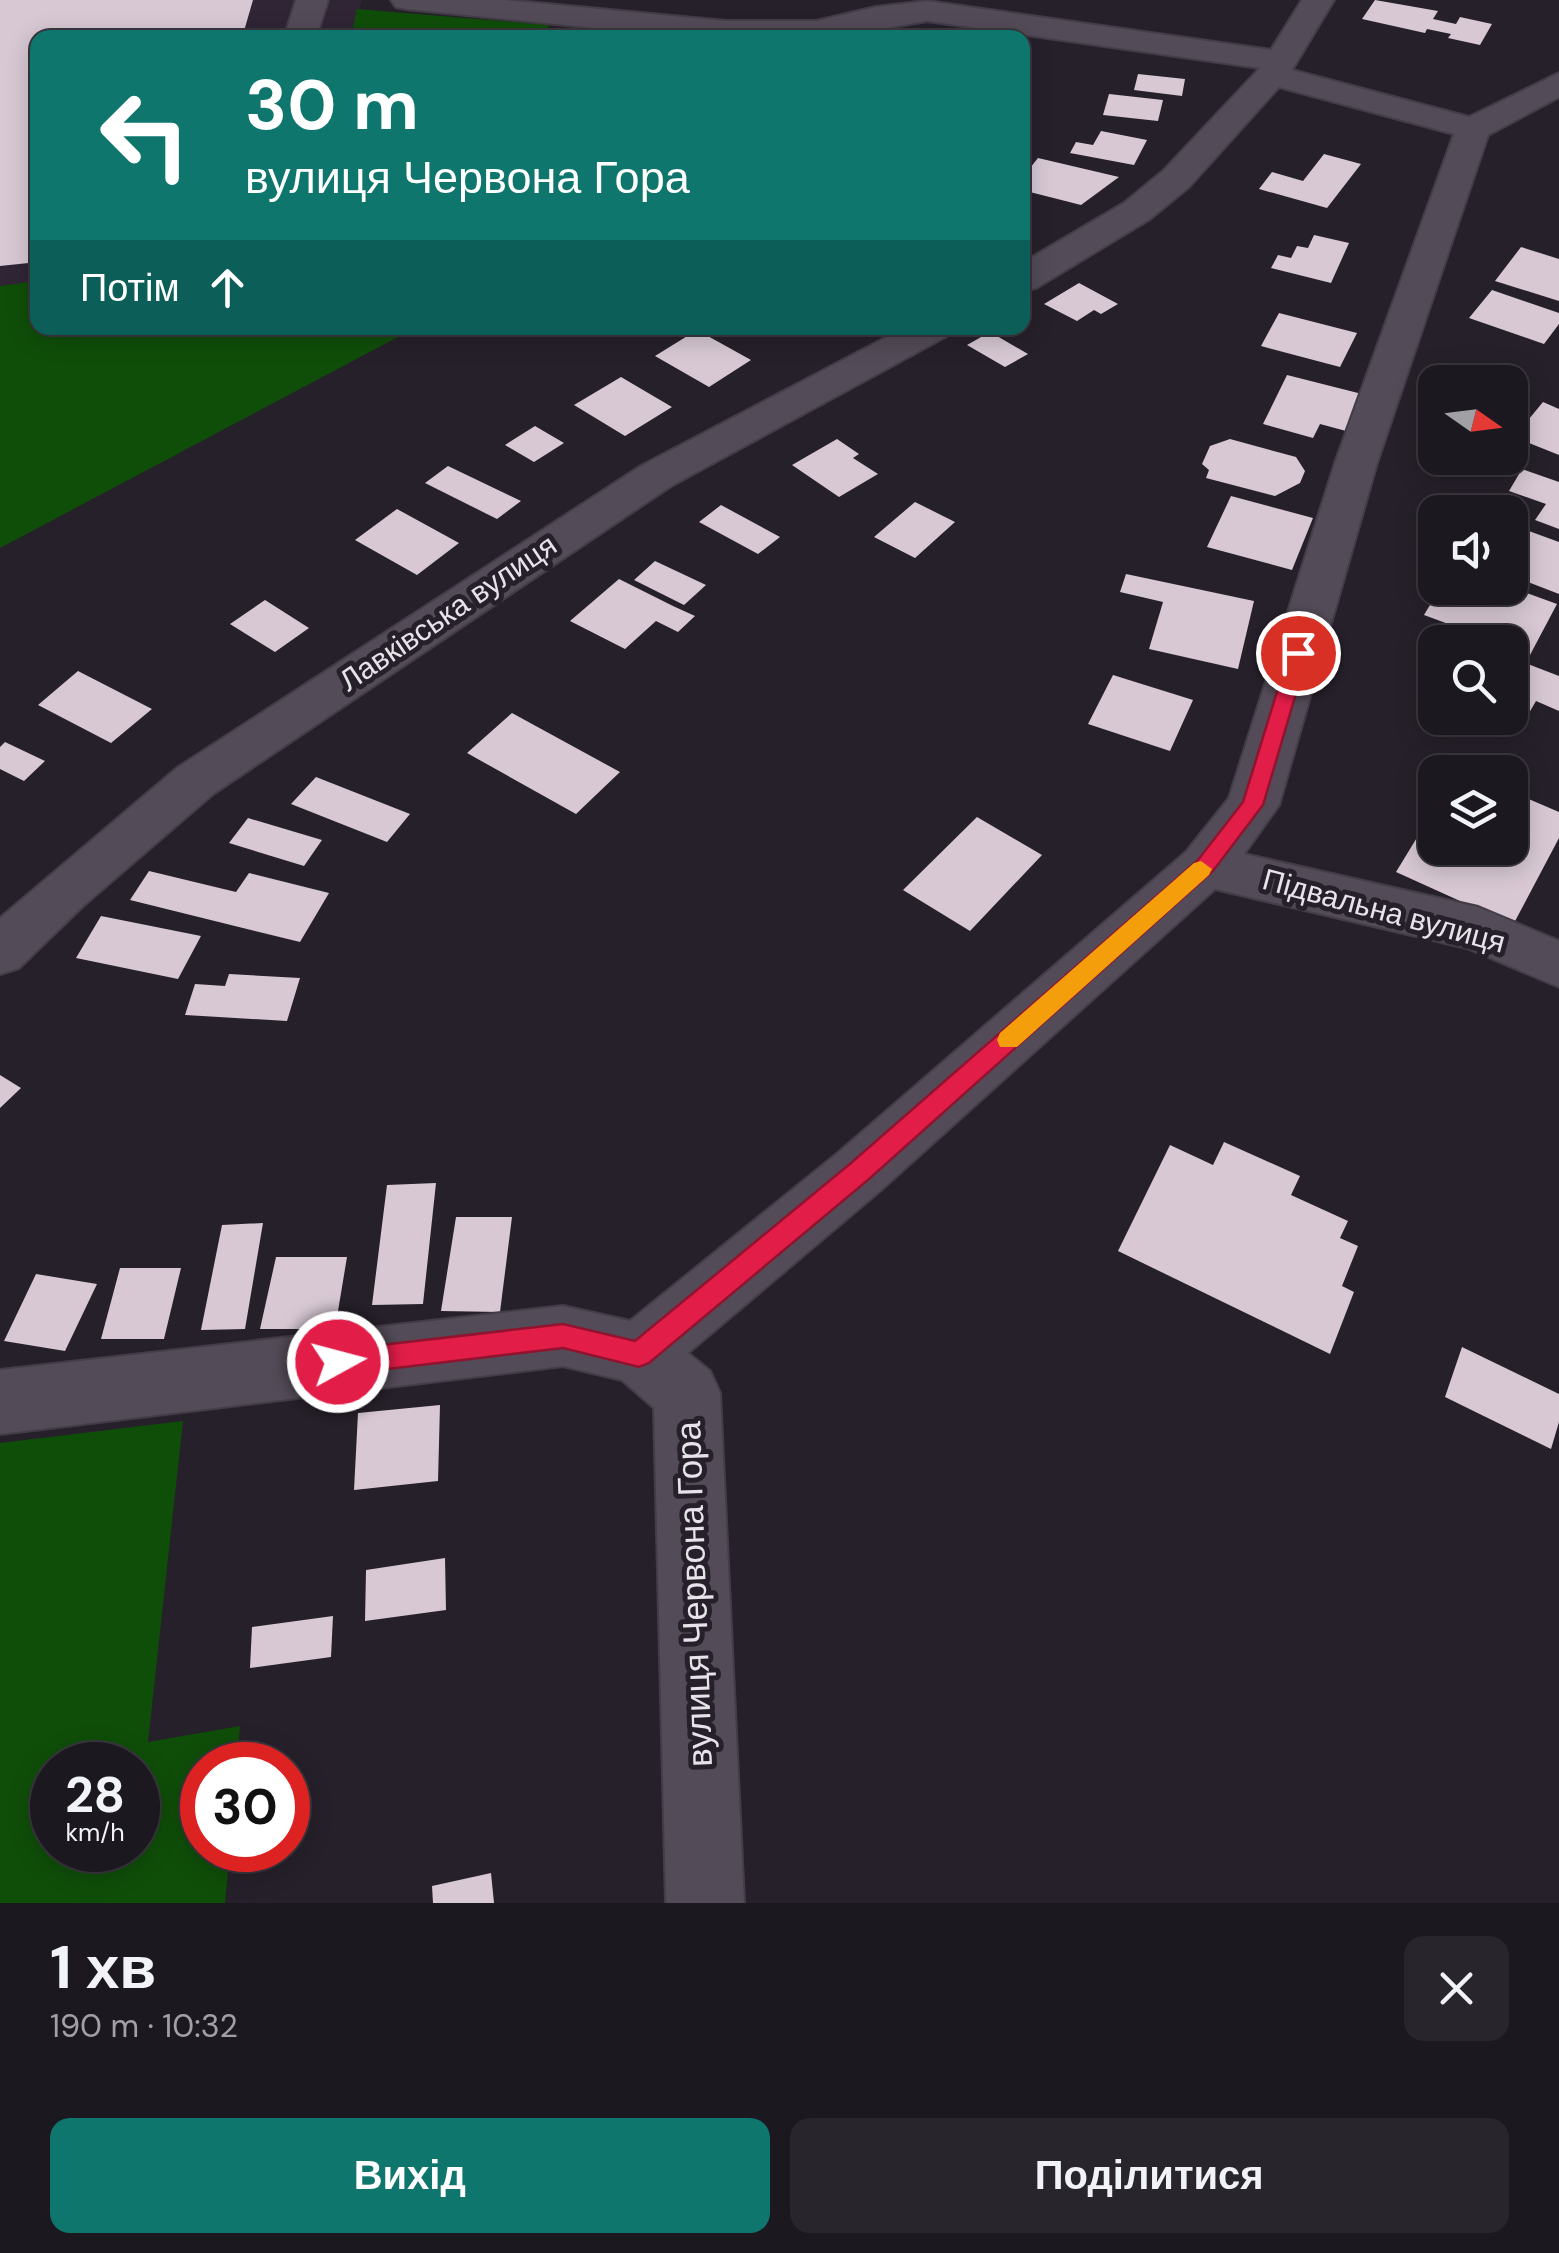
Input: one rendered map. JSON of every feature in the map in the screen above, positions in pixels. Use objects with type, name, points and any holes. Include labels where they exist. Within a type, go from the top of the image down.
[{"type":"street","points":[[303,30],[312,0]]},
{"type":"street","points":[[407,0],[726,30]]},
{"type":"street","points":[[1030,275],[1138,211],[1176,179],[1277,68],[1318,0]]},
{"type":"street","points":[[820,30],[876,17],[927,11],[1277,68],[1473,129]]},
{"type":"street","points":[[0,1402],[563,1336],[639,1354],[860,1171],[1206,866],[1252,805],[1356,463],[1473,129],[1559,83]]},
{"type":"street","name":"Лавківська вулиця","points":[[0,952],[64,891],[195,781],[656,476],[920,335]]},
{"type":"street","name":"Підвальна вулиця","points":[[1206,866],[1478,930],[1559,965]]},
{"type":"street","name":"вулиця Червона Гора","points":[[639,1354],[687,1392],[705,1903]]},
{"type":"shaded area","points":[[0,0],[362,0],[353,30],[30,30],[30,283],[0,286]]},
{"type":"green space","points":[[357,9],[549,25],[546,30],[352,30]]},
{"type":"green space","points":[[30,282],[30,335],[402,335],[0,548],[0,286]]},
{"type":"green space","points":[[183,1421],[148,1742],[240,1726],[239,1742],[180,1742],[180,1872],[228,1872],[225,1903],[0,1903],[0,1443]]},
{"type":"building","points":[[0,0],[253,0],[244,30],[30,30],[30,263],[0,266]]},
{"type":"building","points":[[1375,0],[1438,11],[1433,19],[1456,24],[1460,17],[1492,24],[1480,45],[1448,38],[1451,34],[1427,29],[1425,33],[1362,19]]},
{"type":"building","points":[[1138,74],[1185,79],[1182,96],[1134,90]]},
{"type":"building","points":[[1109,94],[1163,100],[1158,121],[1103,115]]},
{"type":"building","points":[[1101,131],[1147,140],[1134,165],[1070,153],[1076,142],[1093,145]]},
{"type":"building","points":[[1324,154],[1361,164],[1327,208],[1259,189],[1272,172],[1303,181]]},
{"type":"building","points":[[1038,158],[1119,177],[1081,205],[1030,192],[1030,168]]},
{"type":"building","points":[[1314,235],[1349,243],[1331,283],[1271,268],[1278,255],[1291,258],[1297,246],[1308,248]]},
{"type":"building","points":[[1521,247],[1559,259],[1559,301],[1495,281]]},
{"type":"building","points":[[1079,283],[1118,304],[1101,314],[1094,310],[1077,321],[1044,304]]},
{"type":"building","points":[[1492,290],[1559,313],[1559,324],[1544,344],[1469,318]]},
{"type":"building","points":[[1279,313],[1357,333],[1340,367],[1261,346]]},
{"type":"building","points":[[689,335],[706,335],[751,360],[709,387],[655,356]]},
{"type":"building","points":[[985,335],[995,335],[1028,354],[1005,367],[967,345]]},
{"type":"building","points":[[1287,375],[1362,394],[1346,431],[1320,424],[1313,438],[1263,424]]},
{"type":"building","points":[[621,377],[672,407],[625,436],[574,405]]},
{"type":"building","points":[[1543,402],[1559,409],[1559,455],[1528,443],[1528,420]]},
{"type":"building","points":[[535,426],[564,443],[534,462],[505,445]]},
{"type":"building","points":[[837,439],[859,454],[853,458],[878,474],[839,497],[792,465]]},
{"type":"building","points":[[1230,439],[1296,457],[1305,471],[1300,483],[1275,496],[1206,478],[1209,470],[1202,464],[1210,446]]},
{"type":"building","points":[[448,466],[521,501],[497,519],[425,483]]},
{"type":"building","points":[[1528,471],[1559,482],[1559,529],[1535,520],[1546,504],[1509,491],[1518,475],[1528,475]]},
{"type":"building","points":[[1231,496],[1313,518],[1292,570],[1207,547]]},
{"type":"building","points":[[915,502],[955,522],[915,558],[874,537]]},
{"type":"building","points":[[721,505],[780,537],[758,554],[699,522]]},
{"type":"building","points":[[397,509],[459,543],[417,575],[355,540]]},
{"type":"building","points":[[1528,531],[1559,542],[1559,594],[1528,582]]},
{"type":"building","points":[[655,561],[706,585],[684,605],[634,580]]},
{"type":"building","points":[[1126,574],[1254,601],[1238,669],[1149,649],[1163,602],[1120,592]]},
{"type":"building","points":[[619,579],[695,616],[678,632],[656,621],[625,649],[570,621]]},
{"type":"building","points":[[1528,594],[1557,604],[1530,655],[1528,625],[1451,625],[1424,615],[1430,605],[1528,605]]},
{"type":"building","points":[[265,600],[309,628],[275,652],[230,624]]},
{"type":"building","points":[[1528,664],[1559,676],[1559,711],[1536,701],[1529,713]]},
{"type":"building","points":[[78,671],[152,709],[111,743],[38,705]]},
{"type":"building","points":[[1113,675],[1193,700],[1170,751],[1088,724]]},
{"type":"building","points":[[512,713],[620,772],[576,814],[467,753]]},
{"type":"building","points":[[5,742],[45,761],[24,781],[0,769],[0,747]]},
{"type":"building","points":[[316,777],[410,814],[387,842],[291,804]]},
{"type":"building","points":[[1528,799],[1559,812],[1559,838],[1513,925],[1396,872],[1418,836],[1418,865],[1528,865]]},
{"type":"building","points":[[977,817],[1042,855],[970,931],[903,890]]},
{"type":"building","points":[[248,818],[322,840],[304,866],[229,843]]},
{"type":"building","points":[[149,871],[236,892],[249,873],[329,893],[300,942],[130,900]]},
{"type":"building","points":[[101,916],[201,936],[178,979],[76,958]]},
{"type":"building","points":[[229,974],[300,978],[287,1021],[185,1015],[195,984],[225,986]]},
{"type":"building","points":[[0,1075],[21,1088],[0,1108]]},
{"type":"building","points":[[1224,1142],[1300,1176],[1291,1195],[1348,1221],[1340,1238],[1358,1246],[1342,1286],[1354,1292],[1330,1354],[1118,1251],[1170,1145],[1213,1165]]},
{"type":"building","points":[[436,1183],[423,1304],[372,1305],[387,1185]]},
{"type":"building","points":[[456,1217],[512,1217],[500,1312],[441,1311]]},
{"type":"building","points":[[263,1223],[245,1329],[201,1330],[222,1225]]},
{"type":"building","points":[[276,1257],[347,1257],[335,1329],[260,1329]]},
{"type":"building","points":[[120,1268],[181,1268],[164,1339],[101,1339]]},
{"type":"building","points":[[36,1274],[97,1284],[65,1351],[4,1341]]},
{"type":"building","points":[[1462,1347],[1559,1394],[1559,1422],[1551,1449],[1445,1397]]},
{"type":"building","points":[[440,1405],[438,1481],[354,1490],[358,1413]]},
{"type":"building","points":[[445,1558],[446,1610],[365,1621],[366,1570]]},
{"type":"building","points":[[333,1616],[331,1657],[250,1668],[252,1627]]},
{"type":"building","points":[[491,1873],[494,1903],[433,1903],[432,1886]]},
{"type":"slow traffic","points":[[1008,1040],[1201,869]]},
{"type":"route","points":[[338,1362],[563,1336],[639,1354],[860,1171],[1206,866],[1252,805],[1298,653]]}]
